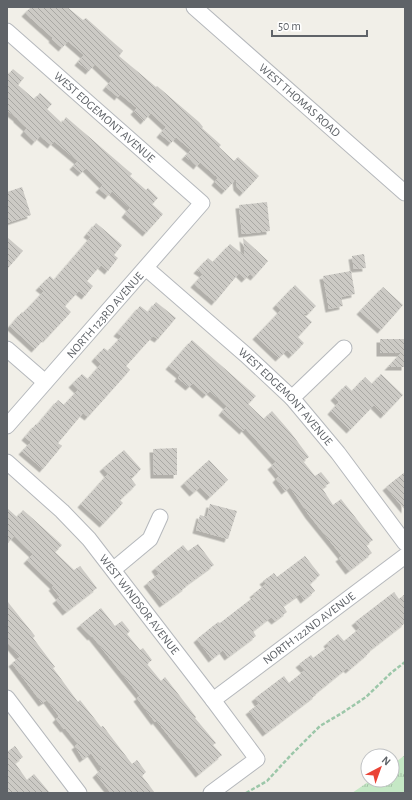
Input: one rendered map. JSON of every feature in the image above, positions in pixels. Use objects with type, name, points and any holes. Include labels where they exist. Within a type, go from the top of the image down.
[{"type":"street","name":"WEST THOMAS ROAD","points":[[194,7],[405,194]]},
{"type":"street","name":"WEST EDGEMONT AVENUE","points":[[7,31],[202,203]]},
{"type":"street","name":"NORTH 123RD AVENUE","points":[[7,426],[202,203]]},
{"type":"street","name":"WEST EDGEMONT AVENUE","points":[[146,268],[246,355],[292,398],[338,453],[405,543]]},
{"type":"street","points":[[292,398],[344,348]]},
{"type":"street","points":[[7,349],[45,382]]},
{"type":"street","name":"WEST WINDSOR AVENUE","points":[[7,462],[75,524],[89,539],[114,569],[257,759],[211,793]]},
{"type":"street","points":[[114,569],[150,540],[160,517]]},
{"type":"street","name":"NORTH 122ND AVENUE","points":[[213,700],[405,556]]},
{"type":"street","points":[[7,698],[79,793]]},
{"type":"path","points":[[246,793],[267,782],[320,726],[366,697],[405,662]]},
{"type":"green space","points":[[405,755],[405,793],[352,793],[360,788],[400,788],[400,759]]},
{"type":"building","points":[[31,7],[67,7],[83,20],[86,18],[123,51],[119,56],[199,122],[203,127],[202,128],[221,145],[219,147],[234,161],[238,157],[259,176],[243,193],[237,187],[236,179],[225,191],[215,182],[218,178],[200,162],[197,166],[185,156],[191,150],[176,137],[171,143],[160,134],[166,127],[151,113],[144,121],[134,111],[137,108],[120,94],[118,97],[106,87],[112,80],[95,64],[89,71],[78,62],[84,55],[68,41],[62,48],[52,39],[53,38],[25,13]]},
{"type":"building","points":[[13,69],[24,78],[18,85],[34,99],[40,93],[52,104],[47,109],[62,123],[66,117],[132,174],[130,176],[146,190],[148,188],[158,198],[152,204],[163,214],[146,233],[125,214],[130,208],[112,191],[108,196],[99,189],[103,185],[86,168],[81,173],[73,166],[78,161],[54,141],[51,145],[40,136],[35,142],[24,132],[27,128],[7,110],[7,76]]},
{"type":"building","points":[[22,187],[31,215],[7,223],[7,192]]},
{"type":"building","points":[[267,202],[270,231],[242,234],[239,205]]},
{"type":"building","points":[[96,223],[122,245],[114,255],[118,258],[108,271],[101,265],[87,281],[93,286],[85,296],[79,291],[65,306],[71,312],[35,349],[10,326],[44,291],[39,287],[50,276],[54,280],[91,237],[87,234]]},
{"type":"building","points":[[7,237],[23,251],[7,269]]},
{"type":"building","points":[[243,238],[268,261],[254,277],[250,274],[245,279],[239,273],[215,302],[194,284],[203,274],[197,270],[208,258],[213,262],[230,244],[245,256]]},
{"type":"building","points":[[364,254],[366,268],[354,269],[352,256]]},
{"type":"building","points":[[351,271],[355,294],[341,297],[343,306],[329,309],[323,276]]},
{"type":"building","points":[[295,285],[316,306],[310,312],[303,314],[312,322],[298,337],[304,343],[292,355],[287,350],[279,358],[256,336],[281,310],[276,305]]},
{"type":"building","points":[[383,287],[403,305],[381,330],[360,311]]},
{"type":"building","points":[[156,302],[176,318],[158,339],[153,336],[126,366],[130,370],[88,417],[83,413],[58,443],[62,446],[43,469],[22,451],[31,442],[25,437],[58,400],[64,405],[78,390],[72,384],[82,374],[88,379],[101,364],[95,358],[104,348],[108,351],[122,336],[117,333],[140,306],[148,312]]},
{"type":"building","points":[[380,339],[405,339],[405,367],[388,367],[401,353],[380,353]]},
{"type":"building","points":[[192,340],[256,396],[248,404],[264,419],[272,411],[309,457],[303,461],[315,476],[321,472],[330,483],[322,488],[333,505],[341,499],[373,540],[366,545],[372,553],[349,571],[339,558],[342,556],[309,515],[290,487],[285,491],[276,479],[279,476],[271,466],[276,462],[245,428],[243,431],[222,412],[227,406],[210,391],[206,395],[193,383],[189,387],[178,378],[180,375],[169,366]]},
{"type":"building","points":[[381,374],[403,395],[384,415],[374,405],[350,430],[331,411],[339,402],[334,397],[346,385],[352,391],[365,377],[372,384]]},
{"type":"building","points":[[177,448],[177,475],[154,475],[153,449]]},
{"type":"building","points":[[124,450],[141,469],[134,476],[129,476],[136,485],[120,500],[123,503],[103,524],[81,504],[108,474],[103,468]]},
{"type":"building","points":[[209,460],[228,480],[210,497],[200,487],[193,493],[184,483]]},
{"type":"building","points":[[405,472],[405,510],[386,487]]},
{"type":"building","points":[[210,504],[237,511],[228,539],[196,530],[200,515],[207,517]]},
{"type":"building","points":[[7,508],[17,517],[23,510],[62,545],[55,552],[74,570],[80,566],[97,588],[66,612],[56,600],[60,597],[52,587],[54,586],[27,560],[33,554],[14,536],[7,544]]},
{"type":"building","points":[[198,544],[214,565],[163,604],[147,583],[159,574],[155,568],[183,545],[188,551]]},
{"type":"building","points":[[305,556],[320,575],[310,584],[315,591],[304,600],[300,594],[283,606],[287,612],[275,621],[271,617],[253,631],[256,636],[228,657],[223,650],[212,659],[197,639],[255,596],[253,594],[266,584],[263,581],[274,573],[277,577]]},
{"type":"building","points":[[394,592],[399,599],[405,594],[405,623],[369,651],[370,652],[349,670],[347,668],[315,694],[316,695],[266,733],[249,711],[259,704],[255,698],[284,676],[289,683],[305,670],[299,664],[311,655],[313,658],[329,646],[327,643],[338,634],[344,641],[360,628],[355,622]]},
{"type":"building","points":[[7,601],[35,636],[33,638],[55,667],[53,668],[78,702],[80,700],[101,727],[103,726],[132,764],[137,760],[146,772],[142,776],[155,793],[111,793],[96,774],[102,769],[91,753],[83,759],[75,746],[78,744],[56,719],[59,716],[47,700],[42,703],[12,663],[20,657],[7,642]]},
{"type":"building","points":[[101,608],[115,626],[122,621],[130,631],[127,634],[140,650],[143,648],[152,660],[147,664],[161,681],[165,677],[196,717],[195,718],[216,743],[213,745],[222,755],[199,774],[156,720],[155,722],[137,698],[140,696],[92,636],[91,637],[80,625]]},
{"type":"building","points":[[15,746],[23,757],[15,763],[27,780],[34,774],[50,793],[7,793],[7,752]]}]
